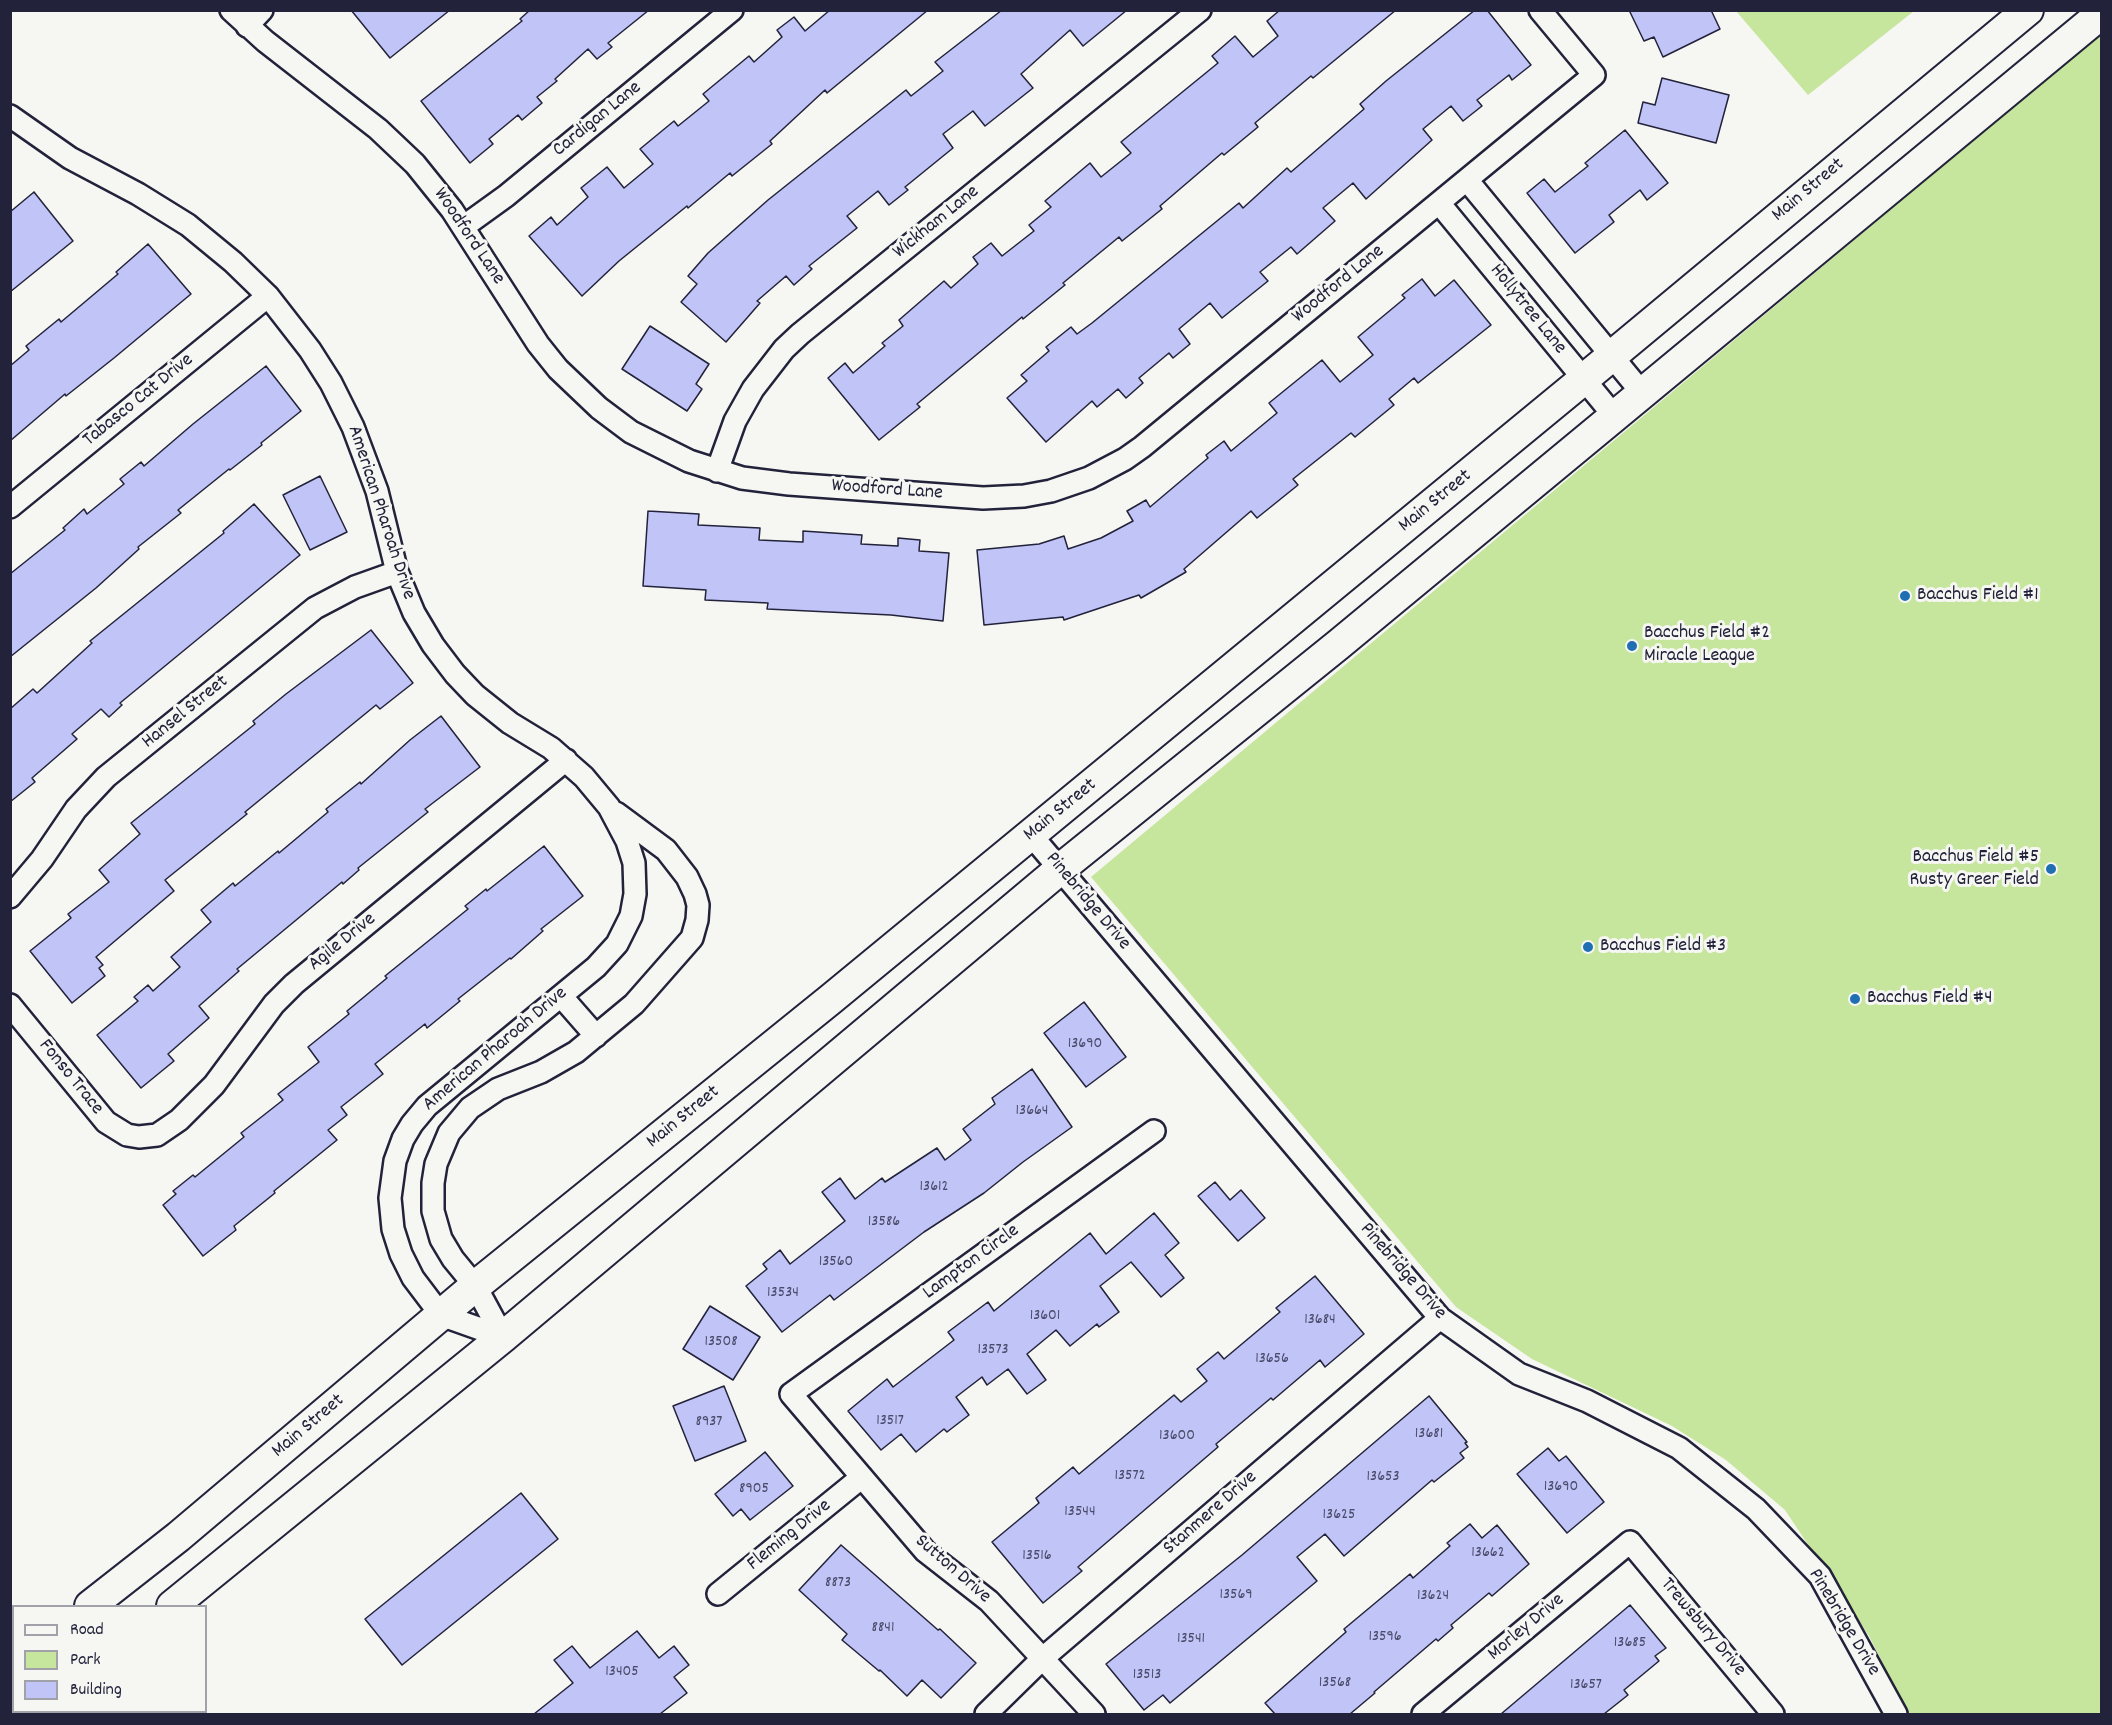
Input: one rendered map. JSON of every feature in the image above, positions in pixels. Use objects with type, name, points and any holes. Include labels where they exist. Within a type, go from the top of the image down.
[{"type":"main road","name":"Main Street","points":[[91,1605],[178,1537],[476,1287],[1031,835],[2028,10]]},
{"type":"main road","points":[[173,1605],[503,1337],[1059,870],[1338,645],[2102,13]]},
{"type":"street","name":"Woodford Lane","points":[[231,10],[255,18],[397,146],[437,189],[538,344],[580,392],[618,423],[645,440],[688,461],[742,477],[789,484],[983,498],[1024,496],[1077,483],[1113,466],[1142,447],[1594,75],[1540,10]]},
{"type":"street","name":"Cardigan Lane","points":[[463,228],[506,196],[732,10]]},
{"type":"street","name":"Wickham Lane","points":[[717,471],[735,422],[753,389],[800,334],[1200,10]]},
{"type":"street","name":"American Pharoah Drive","points":[[15,127],[138,194],[188,225],[233,262],[268,296],[310,350],[331,383],[353,427],[377,491],[397,572],[421,626],[455,674],[492,709],[566,760],[584,777],[609,807],[627,841],[634,863],[635,894],[631,916],[612,951],[596,967],[427,1106],[412,1124],[398,1152],[390,1198],[395,1239],[413,1278],[441,1316]]},
{"type":"street","name":"Hollytree Lane","points":[[1467,180],[1643,394]]},
{"type":"street","name":"Hollytree Lane","points":[[1439,203],[1615,417]]},
{"type":"street","name":"Tabasco Cat Drive","points":[[10,507],[268,296]]},
{"type":"street","name":"Hansel Street","points":[[10,897],[42,859],[76,809],[106,777],[315,608],[355,587],[397,572]]},
{"type":"street","name":"Agile Drive","points":[[139,1137],[157,1135],[179,1120],[225,1072],[257,1027],[294,984],[566,760]]},
{"type":"street","name":"American Pharoah Drive","points":[[503,1337],[476,1287],[448,1251],[435,1218],[433,1183],[442,1146],[451,1129],[463,1114],[481,1099],[576,1052],[634,1004],[683,950],[695,930],[698,911],[692,885],[666,850],[609,807]]},
{"type":"street","name":"Pinebridge Drive","points":[[1031,835],[1440,1318],[1519,1374],[1587,1401],[1679,1448],[1756,1509],[1820,1576],[1896,1714]]},
{"type":"street","points":[[561,996],[596,1036]]},
{"type":"street","name":"Fonso Trace","points":[[10,1005],[106,1122],[121,1132],[139,1137]]},
{"type":"street","name":"Lampton Circle","points":[[791,1394],[1154,1131]]},
{"type":"street","points":[[441,1316],[503,1337]]},
{"type":"street","name":"Stanmere Drive","points":[[986,1714],[1043,1658],[1440,1318]]},
{"type":"street","name":"Sutton Drive","points":[[791,1394],[925,1551],[989,1600],[1094,1714]]},
{"type":"street","name":"Fleming Drive","points":[[718,1594],[862,1477]]},
{"type":"street","name":"Morley Drive","points":[[1423,1714],[1630,1542]]},
{"type":"street","name":"Trewsbury Drive","points":[[1630,1542],[1773,1714]]},
{"type":"green space","points":[[1736,11],[1914,11],[1808,95]]},
{"type":"green space","points":[[2101,34],[2101,1714],[1908,1714],[1869,1636],[1785,1510],[1726,1460],[1672,1426],[1532,1359],[1456,1307],[1091,877]]},
{"type":"building","points":[[351,10],[450,10],[390,58]]},
{"type":"building","points":[[530,10],[649,10],[608,43],[612,47],[597,59],[588,49],[555,79],[557,81],[537,97],[542,103],[522,120],[518,115],[489,139],[493,144],[470,163],[421,101],[522,21],[520,19]]},
{"type":"building","points":[[830,10],[928,10],[827,93],[825,90],[770,141],[772,144],[732,176],[730,173],[688,208],[687,206],[619,261],[582,296],[529,236],[551,217],[557,225],[588,197],[581,188],[607,167],[624,188],[653,164],[640,149],[674,121],[678,126],[709,101],[703,94],[749,56],[754,62],[782,37],[777,30],[794,17],[805,31]]},
{"type":"building","points":[[1002,10],[1127,10],[1083,46],[1070,30],[1021,74],[1033,88],[985,126],[973,111],[943,134],[953,148],[905,187],[908,190],[889,205],[878,191],[847,216],[857,228],[809,266],[812,269],[794,285],[786,276],[757,301],[760,303],[726,342],[681,302],[697,284],[688,276],[708,253],[768,200],[906,90],[911,96],[943,71],[935,62]]},
{"type":"building","points":[[1280,10],[1396,10],[1313,78],[1311,76],[1255,123],[1258,127],[1224,155],[1222,153],[1160,206],[1162,209],[1122,241],[1119,237],[1063,283],[1065,285],[1023,319],[1022,317],[917,404],[920,407],[879,440],[828,378],[845,363],[853,373],[885,346],[882,343],[903,326],[899,320],[944,281],[951,288],[978,264],[973,257],[991,243],[1002,256],[1034,231],[1029,225],[1051,207],[1045,201],[1090,163],[1101,177],[1131,153],[1121,142],[1218,63],[1212,56],[1235,36],[1253,57],[1278,36],[1267,21]]},
{"type":"building","points":[[1475,10],[1487,10],[1531,65],[1512,80],[1509,75],[1477,100],[1482,106],[1463,121],[1451,106],[1423,129],[1432,140],[1366,199],[1353,183],[1323,208],[1335,221],[1297,254],[1291,247],[1260,272],[1268,281],[1222,318],[1210,303],[1179,329],[1190,344],[1173,358],[1169,353],[1139,378],[1143,383],[1126,398],[1118,389],[1097,407],[1092,401],[1046,442],[1007,398],[1027,381],[1021,375],[1049,351],[1046,347],[1071,327],[1077,334],[1239,203],[1243,208],[1287,168],[1291,172],[1364,109],[1360,104],[1386,81]]},
{"type":"building","points":[[1629,10],[1711,10],[1720,29],[1663,57],[1654,37],[1644,41]]},
{"type":"building","points":[[1662,78],[1729,95],[1716,143],[1638,123],[1643,102],[1655,105]]},
{"type":"building","points":[[1625,130],[1668,183],[1647,200],[1640,190],[1609,215],[1614,222],[1575,253],[1527,193],[1544,179],[1555,192],[1588,166],[1585,163]]},
{"type":"building","points":[[34,192],[73,241],[10,292],[10,212]]},
{"type":"building","points":[[148,244],[191,294],[114,358],[66,396],[65,394],[10,441],[10,366],[29,350],[26,346],[59,319],[61,322],[118,274],[116,272]]},
{"type":"building","points":[[1422,279],[1435,296],[1454,280],[1491,325],[1418,383],[1414,378],[1389,399],[1394,405],[1355,437],[1351,433],[1293,479],[1298,485],[1257,518],[1251,511],[1184,569],[1186,572],[1141,598],[1139,595],[1064,620],[1063,617],[984,625],[977,550],[1039,544],[1064,536],[1068,549],[1101,538],[1133,521],[1127,511],[1146,500],[1150,507],[1208,458],[1206,455],[1224,441],[1231,451],[1277,413],[1269,403],[1322,360],[1340,382],[1373,355],[1358,337],[1405,298],[1402,295]]},
{"type":"building","points":[[650,326],[709,364],[696,384],[702,389],[687,411],[622,369]]},
{"type":"building","points":[[266,366],[301,411],[261,443],[262,445],[178,510],[181,513],[138,547],[139,549],[96,588],[10,657],[10,574],[65,530],[63,528],[84,509],[87,514],[124,484],[120,479],[141,462],[144,466]]},
{"type":"building","points":[[320,476],[347,532],[310,550],[283,495]]},
{"type":"building","points":[[254,504],[300,555],[120,703],[122,705],[109,717],[101,709],[72,734],[77,739],[32,778],[35,782],[10,802],[10,709],[33,689],[37,693],[92,643],[90,641],[224,533],[223,531]]},
{"type":"building","points":[[648,511],[699,514],[698,525],[760,528],[759,540],[803,542],[803,531],[862,535],[861,544],[898,546],[898,538],[920,540],[919,551],[949,553],[943,621],[891,615],[767,609],[768,603],[705,600],[706,590],[643,586]]},
{"type":"building","points":[[371,630],[413,683],[380,709],[376,705],[165,880],[174,891],[96,957],[103,965],[99,968],[105,976],[72,1003],[30,951],[71,918],[68,914],[109,882],[99,870],[140,834],[131,823],[255,724],[253,721],[286,694]]},
{"type":"building","points":[[441,716],[480,767],[425,809],[428,812],[237,969],[239,971],[199,1006],[209,1018],[168,1054],[174,1061],[141,1088],[97,1035],[138,1001],[134,997],[148,985],[153,991],[180,967],[171,957],[211,922],[201,910],[233,883],[235,886],[278,851],[279,853],[328,812],[326,809],[360,782],[361,784]]},
{"type":"building","points":[[544,846],[583,896],[541,929],[543,931],[511,959],[458,999],[460,1001],[427,1028],[425,1024],[375,1064],[383,1074],[341,1107],[347,1115],[328,1130],[337,1140],[274,1191],[275,1193],[234,1226],[236,1230],[203,1256],[163,1205],[176,1194],[173,1191],[193,1175],[195,1177],[244,1137],[241,1133],[283,1100],[278,1094],[319,1062],[308,1047],[349,1014],[347,1011],[387,978],[385,976],[468,909],[465,906]]},
{"type":"building","points":[[1084,1002],[1126,1057],[1086,1087],[1044,1033]]},
{"type":"building","points":[[1032,1069],[1072,1127],[984,1193],[924,1232],[834,1300],[830,1295],[782,1332],[746,1286],[767,1269],[763,1264],[780,1250],[790,1264],[845,1221],[822,1192],[840,1178],[855,1199],[882,1178],[885,1182],[937,1148],[945,1160],[971,1140],[963,1129],[995,1104],[992,1098]]},
{"type":"building","points":[[1215,1182],[1230,1200],[1241,1190],[1265,1218],[1238,1241],[1198,1196]]},
{"type":"building","points":[[1154,1213],[1179,1243],[1165,1255],[1184,1278],[1161,1297],[1131,1262],[1100,1286],[1119,1312],[1099,1327],[1097,1324],[1070,1346],[1056,1330],[1027,1354],[1046,1380],[1027,1394],[1008,1369],[987,1385],[982,1377],[956,1397],[969,1415],[947,1432],[944,1429],[916,1452],[901,1434],[881,1450],[848,1411],[887,1379],[893,1387],[954,1340],[948,1332],[988,1302],[994,1311],[1090,1233],[1106,1254]]},
{"type":"building","points":[[1315,1276],[1364,1334],[1325,1367],[1320,1360],[1216,1444],[1218,1447],[1078,1567],[1082,1571],[1043,1603],[992,1542],[1039,1503],[1036,1498],[1073,1467],[1079,1474],[1174,1395],[1181,1402],[1207,1381],[1197,1369],[1218,1352],[1224,1359],[1280,1312],[1276,1308]]},
{"type":"building","points":[[710,1306],[760,1337],[733,1380],[683,1349]]},
{"type":"building","points":[[724,1386],[746,1441],[695,1461],[673,1406]]},
{"type":"building","points":[[1429,1396],[1467,1442],[1465,1443],[1468,1447],[1460,1453],[1464,1458],[1434,1482],[1432,1480],[1344,1556],[1325,1534],[1297,1557],[1317,1581],[1170,1703],[1163,1695],[1144,1710],[1106,1664],[1242,1555]]},
{"type":"building","points":[[1548,1448],[1559,1461],[1566,1456],[1604,1502],[1567,1533],[1517,1474]]},
{"type":"building","points":[[765,1452],[793,1486],[750,1520],[741,1509],[733,1516],[715,1494]]},
{"type":"building","points":[[521,1493],[558,1539],[402,1665],[365,1619]]},
{"type":"building","points":[[1470,1524],[1482,1538],[1497,1525],[1529,1564],[1492,1596],[1489,1593],[1451,1625],[1453,1628],[1438,1641],[1436,1639],[1350,1714],[1275,1714],[1265,1703],[1346,1632],[1344,1629],[1410,1574],[1413,1578],[1450,1546],[1447,1543]]},
{"type":"building","points":[[841,1545],[938,1630],[940,1629],[976,1663],[941,1698],[922,1680],[907,1696],[880,1670],[842,1640],[847,1634],[799,1590]]},
{"type":"building","points":[[1630,1605],[1666,1648],[1655,1656],[1659,1661],[1624,1690],[1628,1695],[1604,1714],[1501,1714]]},
{"type":"building","points":[[637,1631],[659,1658],[674,1646],[689,1665],[674,1677],[687,1693],[660,1714],[534,1714],[573,1683],[554,1660],[572,1646],[590,1668]]},
{"type":"place","name":"Bacchus Field #1","points":[[1905,596]]},
{"type":"place","name":"Bacchus Field #2 Miracle League","points":[[1632,646]]},
{"type":"place","name":"Bacchus Field #5 Rusty Greer Field","points":[[2051,869]]},
{"type":"place","name":"Bacchus Field #3","points":[[1588,947]]},
{"type":"place","name":"Bacchus Field #4","points":[[1855,999]]}]
